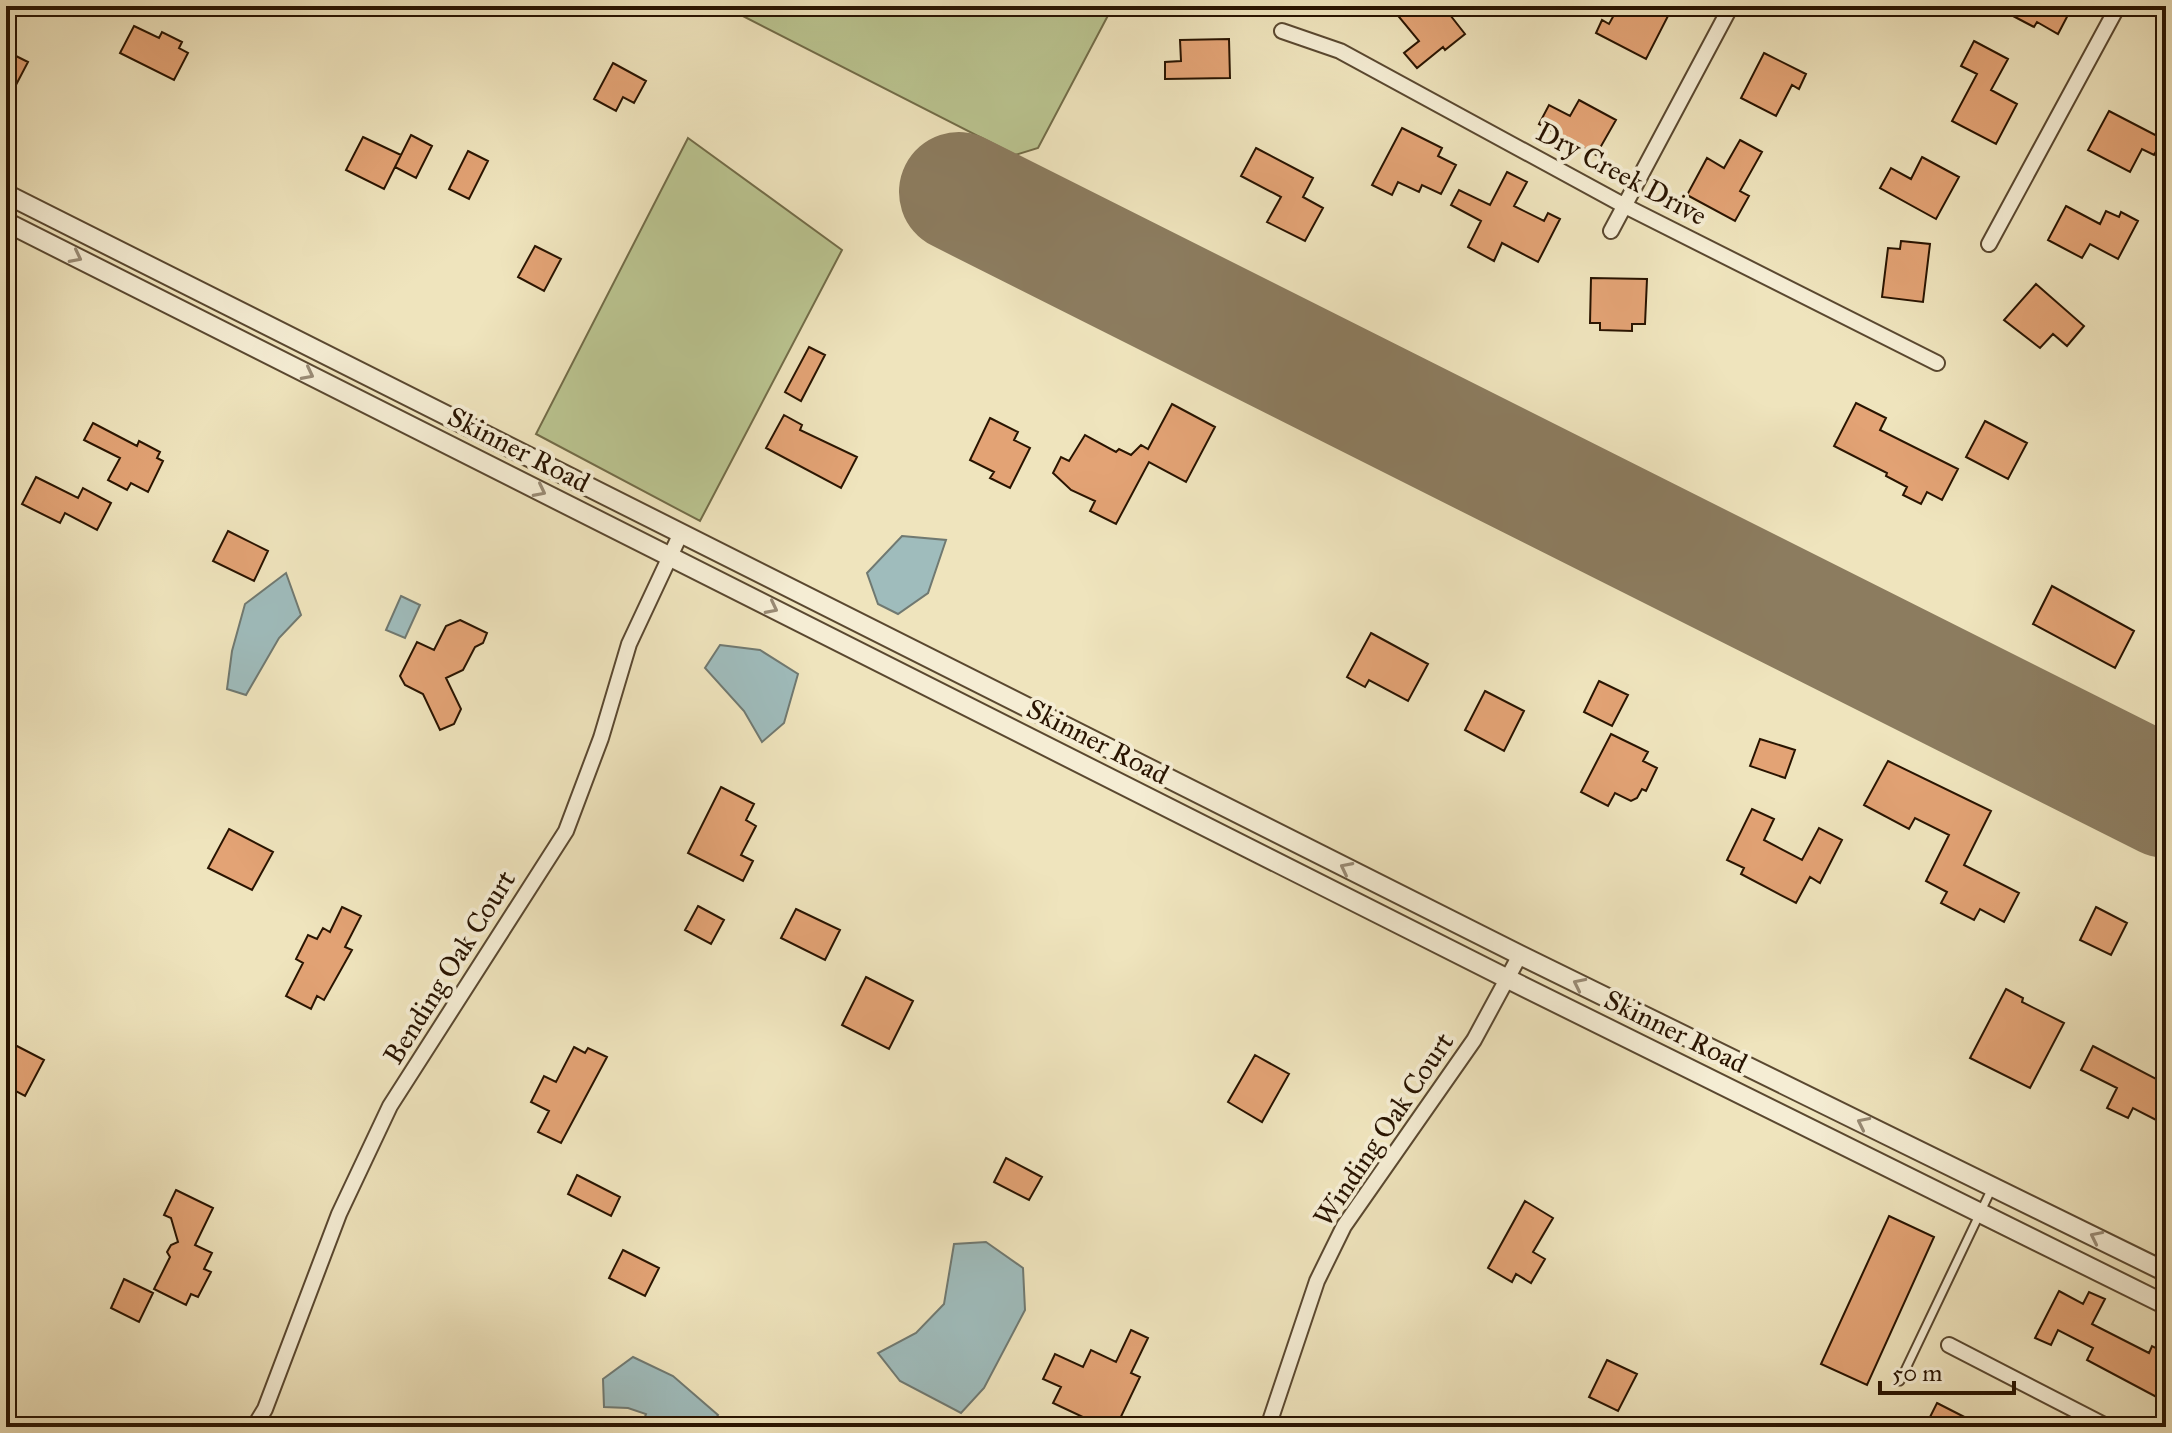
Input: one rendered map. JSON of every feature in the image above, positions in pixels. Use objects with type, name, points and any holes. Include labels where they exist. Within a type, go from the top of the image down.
[{"type":"street","points":[[1611,231],[1731,6]]},
{"type":"street","points":[[1989,244],[2118,6]]},
{"type":"street","name":"Dry Creek Drive","points":[[1282,31],[1340,51],[1625,206],[1937,363]]},
{"type":"street","name":"Skinner Road","points":[[6,194],[1520,955],[2166,1272]]},
{"type":"street","name":"Skinner Road","points":[[6,222],[1508,979],[2166,1305]]},
{"type":"street","points":[[173,306],[184,283]]},
{"type":"street","name":"Bending Oak Court","points":[[254,1427],[265,1409],[339,1214],[390,1106],[566,831],[601,738],[629,644],[681,533]]},
{"type":"street","name":"Winding Oak Court","points":[[1268,1427],[1317,1281],[1344,1226],[1474,1040],[1520,955]]},
{"type":"street","points":[[1949,1345],[2108,1427]]},
{"type":"lane","points":[[1900,1381],[1993,1187]]},
{"type":"green space","points":[[738,6],[1113,6],[1038,148],[1015,155],[735,12]]},
{"type":"green space","points":[[688,138],[842,250],[700,521],[536,434]]},
{"type":"water","points":[[902,536],[946,540],[928,593],[898,614],[878,604],[867,573]]},
{"type":"water","points":[[286,573],[301,615],[279,638],[246,695],[227,689],[232,651],[245,604]]},
{"type":"water","points":[[401,596],[420,605],[405,638],[386,630]]},
{"type":"water","points":[[720,645],[760,650],[798,674],[784,723],[762,742],[744,711],[705,668]]},
{"type":"water","points":[[986,1242],[1023,1268],[1025,1310],[984,1388],[961,1413],[900,1381],[878,1353],[916,1333],[944,1304],[954,1244]]},
{"type":"water","points":[[633,1357],[673,1376],[718,1415],[711,1427],[641,1427],[646,1414],[628,1408],[604,1407],[603,1379]]},
{"type":"building","points":[[1390,6],[1443,6],[1465,34],[1417,68],[1404,53],[1419,41]]},
{"type":"building","points":[[1619,6],[1649,6],[1668,16],[1646,59],[1596,33],[1602,20],[1609,24]]},
{"type":"building","points":[[1994,6],[2051,6],[2068,15],[2058,34],[2037,22],[2034,27]]},
{"type":"building","points":[[134,26],[159,38],[162,32],[182,42],[179,48],[188,53],[174,80],[120,53]]},
{"type":"building","points":[[1229,39],[1230,78],[1165,79],[1165,62],[1181,61],[1180,40]]},
{"type":"building","points":[[1974,41],[2008,59],[1991,90],[2017,104],[1996,144],[1952,121],[1977,74],[1961,66]]},
{"type":"building","points":[[6,51],[28,62],[6,104]]},
{"type":"building","points":[[1764,53],[1806,74],[1799,89],[1792,85],[1776,116],[1741,98]]},
{"type":"building","points":[[613,63],[646,81],[634,103],[623,97],[616,111],[594,99]]},
{"type":"building","points":[[1579,100],[1616,120],[1596,155],[1539,124],[1549,105],[1570,116]]},
{"type":"building","points":[[2109,111],[2163,139],[2154,155],[2142,149],[2130,172],[2088,150]]},
{"type":"building","points":[[1402,128],[1442,148],[1438,156],[1456,165],[1441,194],[1422,185],[1419,192],[1398,182],[1392,195],[1372,185]]},
{"type":"building","points":[[411,135],[432,146],[416,178],[395,167]]},
{"type":"building","points":[[363,137],[401,155],[384,189],[346,170]]},
{"type":"building","points":[[1740,140],[1762,152],[1740,191],[1749,196],[1735,221],[1687,195],[1707,158],[1724,168]]},
{"type":"building","points":[[1256,148],[1313,178],[1303,197],[1323,208],[1305,241],[1267,222],[1281,197],[1241,176]]},
{"type":"building","points":[[468,151],[488,161],[469,199],[449,189]]},
{"type":"building","points":[[1922,157],[1959,177],[1936,219],[1880,188],[1891,168],[1911,179]]},
{"type":"building","points":[[1507,172],[1527,182],[1514,206],[1544,221],[1548,213],[1560,219],[1538,262],[1502,243],[1494,261],[1468,247],[1481,221],[1451,205],[1459,190],[1490,205]]},
{"type":"building","points":[[2066,206],[2100,224],[2106,211],[2119,217],[2121,212],[2138,221],[2118,259],[2090,244],[2082,258],[2048,240]]},
{"type":"building","points":[[1901,241],[1930,244],[1923,302],[1882,297],[1888,248],[1900,249]]},
{"type":"building","points":[[535,246],[561,259],[544,291],[518,277]]},
{"type":"building","points":[[1591,278],[1647,279],[1645,324],[1632,324],[1632,331],[1600,330],[1600,323],[1590,323]]},
{"type":"building","points":[[2036,284],[2084,326],[2067,346],[2053,334],[2040,348],[2004,320]]},
{"type":"building","points":[[809,347],[825,355],[801,401],[785,392]]},
{"type":"building","points":[[1856,403],[1886,418],[1880,430],[1958,469],[1942,500],[1927,492],[1921,504],[1903,495],[1907,487],[1886,476],[1887,473],[1834,446]]},
{"type":"building","points":[[1172,404],[1215,427],[1186,482],[1149,462],[1116,524],[1090,511],[1095,501],[1071,490],[1053,473],[1061,457],[1069,461],[1085,435],[1116,452],[1119,449],[1131,455],[1141,445],[1148,449]]},
{"type":"building","points":[[784,415],[802,425],[800,430],[857,457],[841,488],[766,448]]},
{"type":"building","points":[[990,418],[1018,432],[1014,440],[1030,448],[1010,488],[990,478],[994,472],[970,460]]},
{"type":"building","points":[[1985,421],[2027,443],[2008,479],[1966,457]]},
{"type":"building","points":[[93,423],[137,446],[139,441],[160,452],[157,458],[163,461],[148,492],[131,483],[127,490],[108,480],[120,458],[84,440]]},
{"type":"building","points":[[36,477],[78,498],[83,488],[111,503],[97,530],[65,513],[60,523],[22,504]]},
{"type":"building","points":[[228,531],[268,551],[254,581],[213,561]]},
{"type":"building","points":[[2052,586],[2134,631],[2115,668],[2033,624]]},
{"type":"building","points":[[460,620],[487,633],[483,643],[475,647],[463,670],[446,678],[461,709],[454,724],[440,730],[423,694],[405,685],[400,676],[417,642],[434,650],[446,626]]},
{"type":"building","points":[[1371,633],[1428,664],[1408,701],[1369,680],[1365,687],[1347,677]]},
{"type":"building","points":[[1599,681],[1628,695],[1612,726],[1584,712]]},
{"type":"building","points":[[1485,691],[1524,711],[1504,751],[1465,730]]},
{"type":"building","points":[[1611,734],[1648,752],[1643,761],[1657,768],[1646,791],[1642,789],[1637,798],[1631,801],[1615,793],[1608,806],[1581,792]]},
{"type":"building","points":[[1760,739],[1795,750],[1785,778],[1750,766]]},
{"type":"building","points":[[1888,761],[1991,811],[1964,865],[2019,893],[2004,922],[1980,909],[1974,920],[1941,903],[1947,892],[1926,881],[1949,835],[1915,818],[1909,829],[1864,805]]},
{"type":"building","points":[[721,787],[754,804],[746,820],[756,826],[741,855],[753,861],[743,881],[688,853]]},
{"type":"building","points":[[1752,809],[1774,819],[1764,840],[1802,860],[1819,828],[1842,840],[1820,883],[1810,877],[1796,903],[1741,874],[1744,868],[1727,860]]},
{"type":"building","points":[[229,829],[273,852],[252,890],[208,868]]},
{"type":"building","points":[[698,906],[724,920],[711,944],[685,930]]},
{"type":"building","points":[[342,907],[361,916],[345,947],[352,950],[324,1000],[317,996],[311,1009],[286,996],[303,963],[296,959],[308,935],[317,939],[323,928],[330,932]]},
{"type":"building","points":[[2096,907],[2127,923],[2111,955],[2080,940]]},
{"type":"building","points":[[796,909],[840,930],[825,960],[781,938]]},
{"type":"building","points":[[866,977],[913,1001],[889,1049],[842,1025]]},
{"type":"building","points":[[2006,989],[2023,998],[2022,1002],[2064,1023],[2030,1088],[1970,1058]]},
{"type":"building","points":[[13,1044],[44,1060],[25,1096],[6,1086],[6,1059]]},
{"type":"building","points":[[2093,1046],[2166,1084],[2166,1125],[2133,1108],[2128,1118],[2107,1108],[2117,1088],[2081,1070]]},
{"type":"building","points":[[574,1047],[585,1053],[588,1048],[607,1057],[561,1143],[538,1132],[549,1111],[531,1102],[544,1076],[556,1082]]},
{"type":"building","points":[[1255,1055],[1289,1074],[1262,1122],[1228,1102]]},
{"type":"building","points":[[1006,1158],[1042,1177],[1029,1200],[994,1182]]},
{"type":"building","points":[[577,1175],[620,1197],[611,1216],[568,1194]]},
{"type":"building","points":[[176,1190],[213,1208],[195,1245],[212,1253],[204,1269],[211,1272],[198,1297],[191,1294],[186,1305],[154,1289],[170,1257],[167,1252],[171,1245],[178,1242],[171,1218],[164,1215]]},
{"type":"building","points":[[1525,1201],[1553,1218],[1533,1252],[1545,1259],[1531,1283],[1516,1274],[1512,1282],[1488,1268]]},
{"type":"building","points":[[1889,1216],[1934,1237],[1867,1385],[1821,1364]]},
{"type":"building","points":[[623,1250],[659,1268],[645,1296],[609,1278]]},
{"type":"building","points":[[124,1279],[153,1293],[139,1322],[111,1308]]},
{"type":"building","points":[[2059,1291],[2083,1304],[2089,1292],[2105,1299],[2092,1324],[2149,1353],[2152,1346],[2166,1353],[2166,1402],[2087,1360],[2093,1348],[2058,1330],[2051,1345],[2035,1338]]},
{"type":"building","points":[[1131,1330],[1148,1338],[1131,1373],[1140,1377],[1116,1427],[1104,1427],[1053,1403],[1061,1387],[1043,1379],[1055,1354],[1083,1367],[1091,1350],[1116,1362]]},
{"type":"building","points":[[1607,1360],[1637,1374],[1618,1411],[1589,1397]]},
{"type":"building","points":[[1937,1403],[1984,1427],[1925,1427]]},
{"type":"runway","points":[[959,192],[2166,798]]}]
